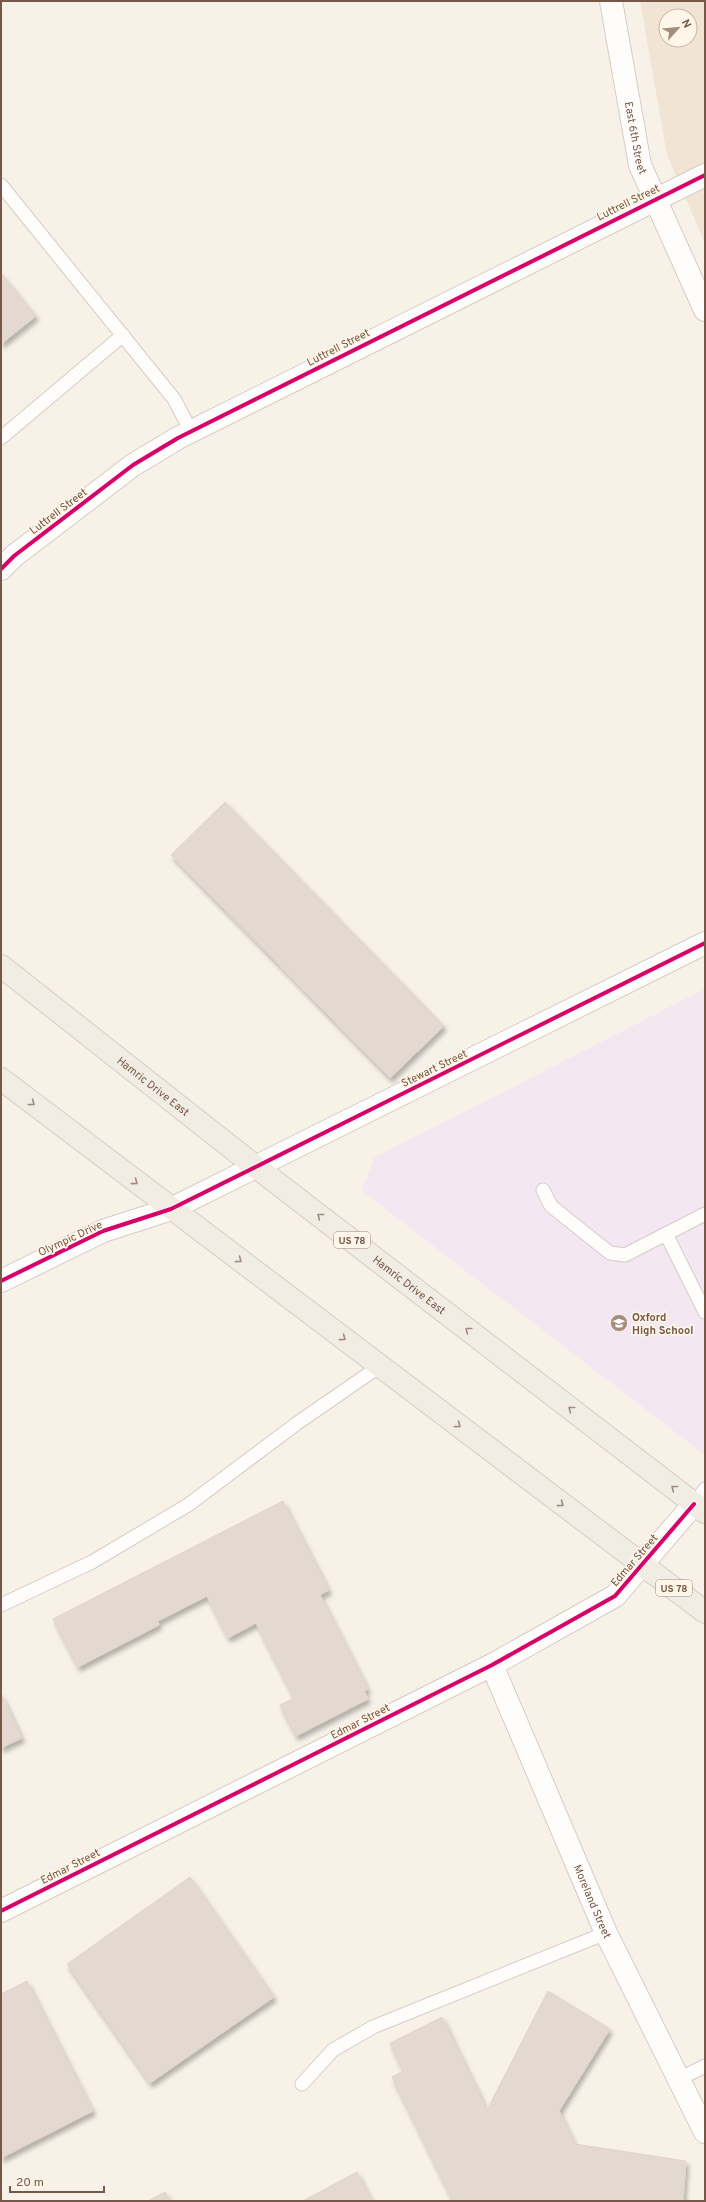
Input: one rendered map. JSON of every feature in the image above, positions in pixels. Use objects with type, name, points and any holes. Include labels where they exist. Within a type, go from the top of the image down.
[{"type":"main road","name":"Hamric Drive East","points":[[1,966],[256,1167],[701,1502]]},
{"type":"main road","name":"US 78","points":[[1,1079],[705,1612]]},
{"type":"street","name":"East 6th Street","points":[[611,1],[640,165],[705,310]]},
{"type":"street","name":"Luttrell Street","points":[[1,569],[14,556],[133,465],[191,431],[654,199],[705,175]]},
{"type":"street","name":"Stewart Street","points":[[171,1209],[703,949]]},
{"type":"street","name":"Olympic Drive","points":[[1,1281],[103,1231],[171,1209]]},
{"type":"street","name":"Edmar Street","points":[[1,1911],[492,1665],[615,1596],[701,1502]]},
{"type":"street","name":"Moreland Street","points":[[492,1665],[606,1932],[705,2132]]},
{"type":"lane","points":[[1,184],[174,399],[191,431]]},
{"type":"lane","points":[[1,438],[123,335]]},
{"type":"lane","points":[[543,1190],[551,1206],[610,1253],[625,1255],[705,1214]]},
{"type":"lane","points":[[666,1234],[705,1312]]},
{"type":"lane","points":[[1,1605],[92,1562],[188,1505],[296,1424],[380,1366]]},
{"type":"lane","points":[[302,2084],[333,2050],[373,2027],[606,1932]]},
{"type":"lane","points":[[679,2079],[705,2066]]},
{"type":"shaded area","points":[[640,1],[705,1],[705,244],[667,155]]},
{"type":"shaded area","name":"Oxford High School","points":[[705,989],[705,1455],[362,1191],[374,1158]]},
{"type":"building","points":[[1,273],[36,316],[1,344]]},
{"type":"building","points":[[225,802],[444,1026],[390,1078],[171,855]]},
{"type":"building","points":[[283,1501],[329,1590],[320,1595],[368,1689],[364,1691],[368,1699],[296,1736],[280,1705],[294,1698],[256,1623],[228,1638],[207,1596],[158,1621],[159,1625],[78,1667],[53,1619]]},
{"type":"building","points":[[1,1693],[22,1738],[1,1748]]},
{"type":"building","points":[[190,1877],[274,1997],[150,2083],[67,1964]]},
{"type":"building","points":[[27,1981],[93,2111],[1,2158],[1,1994]]},
{"type":"building","points":[[548,1991],[610,2029],[559,2111],[575,2144],[686,2161],[683,2201],[453,2201],[392,2077],[403,2071],[390,2043],[442,2017],[487,2110]]},
{"type":"building","points":[[357,2172],[372,2201],[303,2201]]},
{"type":"building","points":[[165,2192],[170,2201],[148,2201]]},
{"type":"cycle path","points":[[1,569],[14,556],[133,465],[178,438],[705,175]]},
{"type":"cycle path","points":[[1,1281],[103,1231],[171,1209],[705,943]]},
{"type":"cycle path","points":[[1,1911],[492,1665],[615,1596],[694,1504]]},
{"type":"place","name":"Oxford High School","points":[[619,1323]]}]
